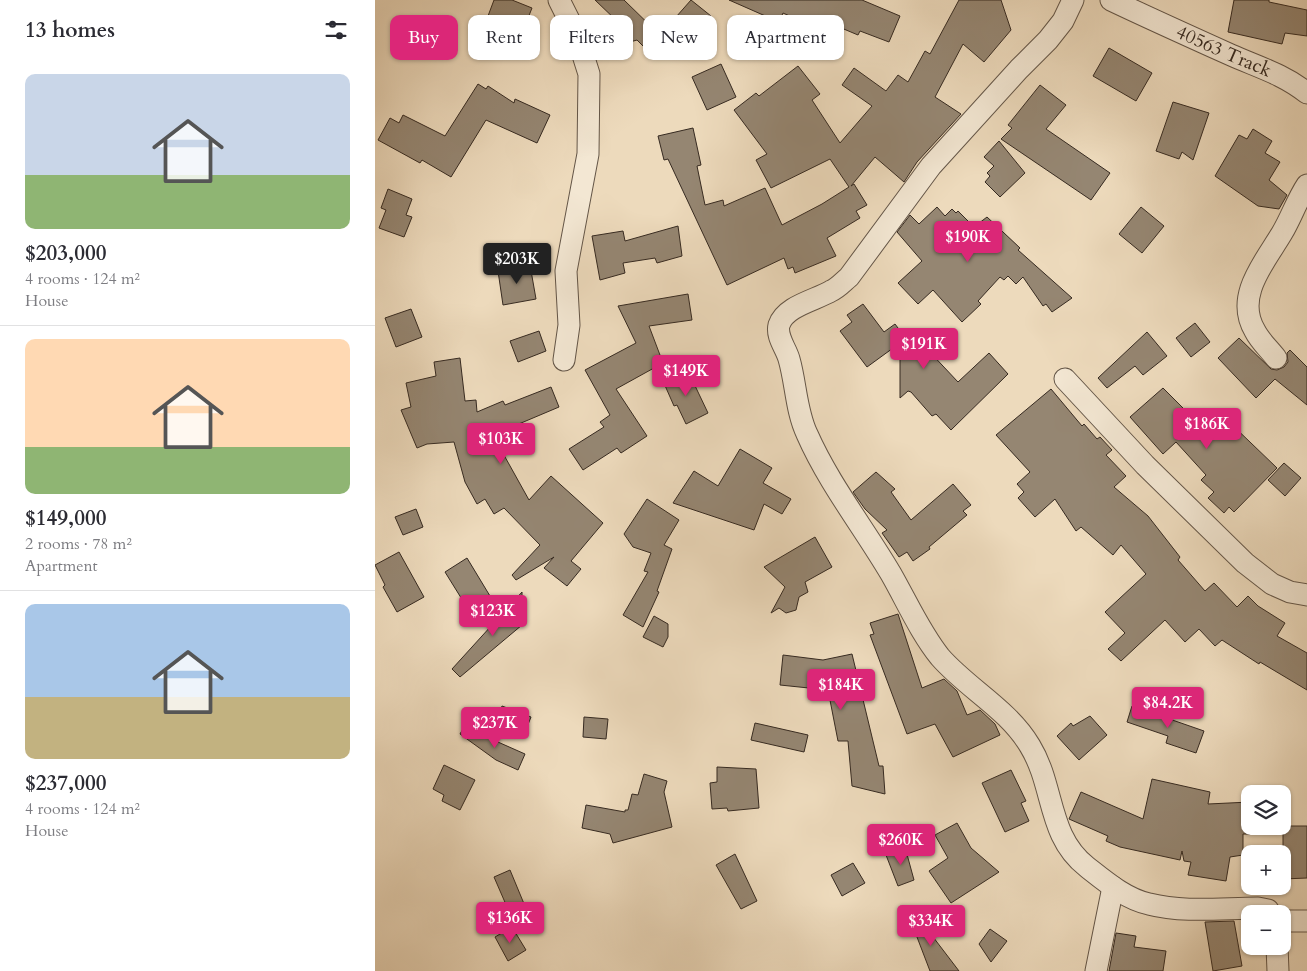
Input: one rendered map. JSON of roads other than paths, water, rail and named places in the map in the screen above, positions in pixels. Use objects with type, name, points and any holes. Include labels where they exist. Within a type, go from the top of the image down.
[{"type":"street","points":[[559,0],[577,36],[589,74],[588,154],[566,271],[569,325],[564,360]]},
{"type":"street","points":[[1073,0],[1063,20],[1048,40],[1019,68],[920,180],[849,277],[834,290],[792,309],[785,315],[778,328],[779,335],[788,357],[806,432],[826,471],[892,575],[931,644],[942,658],[1020,730],[1031,748],[1050,794],[1057,828],[1067,847],[1085,866],[1113,887],[1148,904],[1165,907],[1241,908]]},
{"type":"street","name":"40563 Track","points":[[1111,0],[1234,56],[1273,71],[1291,80],[1307,93]]},
{"type":"street","points":[[1276,358],[1255,331],[1249,315],[1248,299],[1253,280],[1283,231],[1307,186]]},
{"type":"street","points":[[1065,379],[1145,465],[1245,563],[1272,584],[1290,592],[1307,594]]},
{"type":"street","points":[[1096,971],[1113,887]]},
{"type":"street","points":[[1291,921],[1307,921]]},
{"type":"street","points":[[1277,955],[1278,971]]}]
